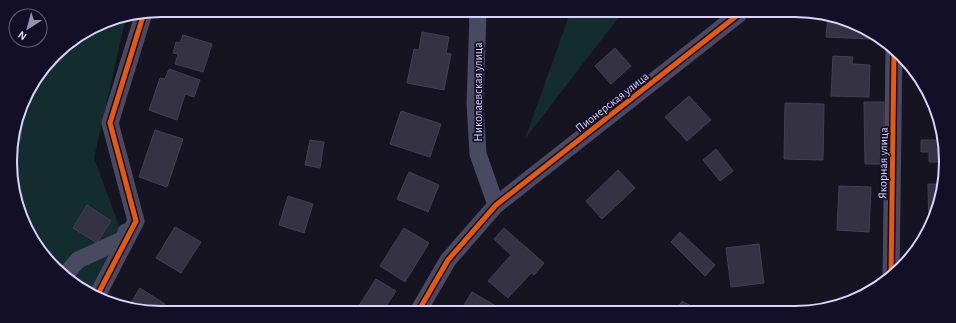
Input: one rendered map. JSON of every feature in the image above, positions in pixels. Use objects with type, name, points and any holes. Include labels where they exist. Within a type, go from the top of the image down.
[{"type":"street","name":"Николаевская улица","points":[[478,17],[475,104],[478,154],[496,205]]},
{"type":"street","name":"Пионерская улица","points":[[496,205],[735,17]]},
{"type":"street","points":[[99,292],[136,221],[110,123],[142,18]]},
{"type":"street","name":"Якорная улица","points":[[891,269],[894,56]]},
{"type":"street","points":[[421,306],[448,260],[496,205]]},
{"type":"street","points":[[68,272],[78,260],[124,239],[133,209]]},
{"type":"green space","points":[[569,17],[619,17],[525,139]]},
{"type":"green space","points":[[125,22],[94,158],[124,239],[96,290],[81,282],[66,270],[59,264],[41,242],[28,217],[18,180],[17,152],[22,124],[28,106],[41,81],[53,66],[66,53],[89,36]]},
{"type":"building","points":[[827,21],[850,28],[867,36],[869,39],[826,37]]},
{"type":"building","points":[[422,32],[449,37],[446,53],[451,54],[444,90],[407,83],[414,49],[419,50]]},
{"type":"building","points":[[183,35],[212,44],[203,72],[175,64],[178,54],[173,53],[176,42],[180,43]]},
{"type":"building","points":[[615,48],[631,66],[611,84],[595,66]]},
{"type":"building","points":[[833,56],[853,57],[852,64],[870,65],[869,97],[831,96]]},
{"type":"building","points":[[169,69],[200,80],[194,97],[185,94],[177,120],[149,110],[160,78],[165,79]]},
{"type":"building","points":[[689,96],[711,120],[687,141],[665,117]]},
{"type":"building","points":[[864,102],[884,102],[884,164],[865,164]]},
{"type":"building","points":[[785,103],[824,104],[823,160],[784,159]]},
{"type":"building","points":[[401,111],[441,124],[430,157],[390,144]]},
{"type":"building","points":[[22,125],[21,140],[19,140]]},
{"type":"building","points":[[155,130],[183,139],[167,187],[139,177]]},
{"type":"building","points":[[310,140],[324,142],[320,168],[305,165]]},
{"type":"building","points":[[921,140],[937,140],[939,162],[929,162],[929,152],[921,152]]},
{"type":"building","points":[[716,149],[733,171],[720,181],[703,160]]},
{"type":"building","points":[[618,170],[635,188],[602,219],[586,201]]},
{"type":"building","points":[[409,172],[439,185],[428,212],[397,199]]},
{"type":"building","points":[[928,184],[937,184],[934,199],[929,215]]},
{"type":"building","points":[[839,186],[871,187],[869,232],[837,230]]},
{"type":"building","points":[[288,196],[313,204],[304,233],[279,225]]},
{"type":"building","points":[[87,205],[111,221],[97,243],[73,228]]},
{"type":"building","points":[[175,227],[201,242],[181,273],[156,258]]},
{"type":"building","points":[[404,228],[429,243],[405,282],[380,266]]},
{"type":"building","points":[[504,228],[544,263],[534,275],[531,273],[508,298],[488,281],[511,255],[494,239]]},
{"type":"building","points":[[680,232],[715,265],[705,276],[671,242]]},
{"type":"building","points":[[759,244],[764,283],[731,287],[726,248]]},
{"type":"building","points":[[376,279],[396,291],[386,306],[359,306]]},
{"type":"building","points":[[140,288],[165,304],[164,306],[152,306],[131,303]]},
{"type":"building","points":[[472,292],[496,306],[463,306]]},
{"type":"building","points":[[682,301],[691,306],[679,306]]},
{"type":"cycle path","points":[[421,306],[448,260],[496,205],[735,17]]},
{"type":"cycle path","points":[[99,292],[136,221],[110,123],[142,18]]},
{"type":"cycle path","points":[[891,269],[894,56]]}]
